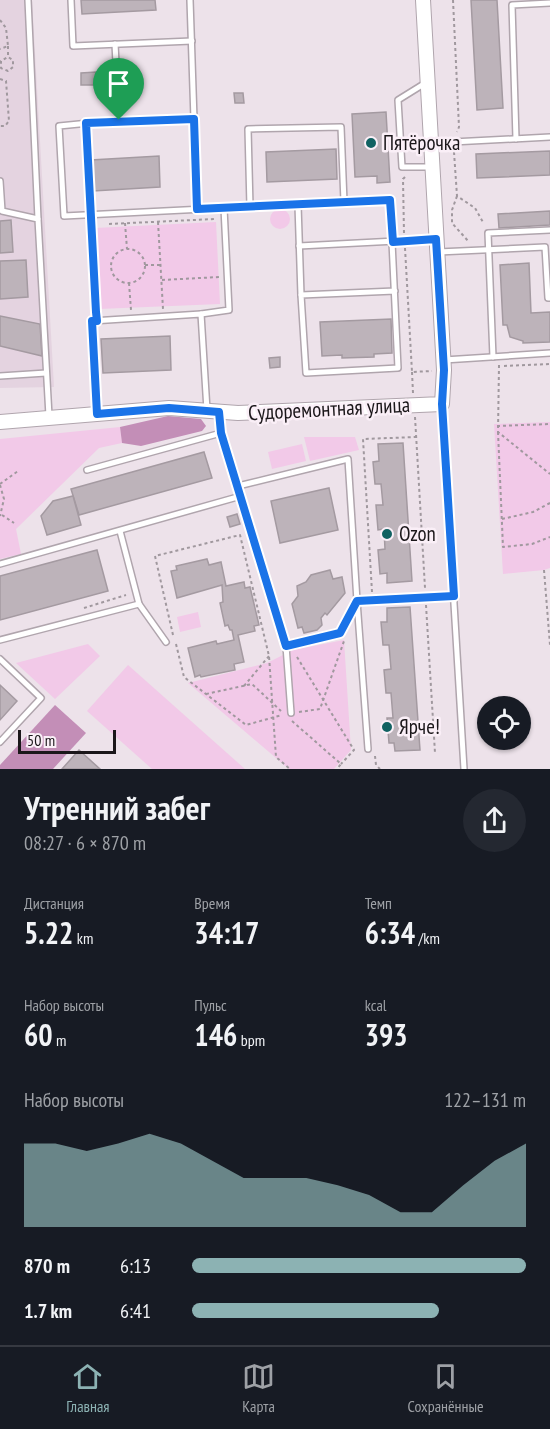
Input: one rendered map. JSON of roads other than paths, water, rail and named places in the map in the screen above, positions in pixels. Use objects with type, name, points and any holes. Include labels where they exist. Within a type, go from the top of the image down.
[{"type":"street","points":[[423,0],[443,360],[442,404]]},
{"type":"street","name":"Судоремонтная улица","points":[[0,422],[169,408],[213,412],[442,404]]},
{"type":"lane","points":[[28,0],[50,418]]},
{"type":"lane","points":[[71,0],[73,46],[192,41]]},
{"type":"lane","points":[[190,0],[197,209]]},
{"type":"lane","points":[[516,138],[512,5],[550,3]]},
{"type":"lane","points":[[115,44],[119,120]]},
{"type":"lane","points":[[428,81],[398,100],[398,111],[402,167],[433,167]]},
{"type":"lane","points":[[194,119],[119,120],[59,126],[64,216],[390,200],[398,368],[306,373],[298,205]]},
{"type":"lane","points":[[250,207],[248,129],[341,127],[344,202]]},
{"type":"lane","points":[[431,143],[550,137]]},
{"type":"lane","points":[[0,181],[2,211],[38,219]]},
{"type":"lane","points":[[97,414],[92,321],[229,310],[224,208]]},
{"type":"lane","points":[[493,357],[488,233],[550,230]]},
{"type":"lane","points":[[299,246],[393,242],[476,250],[545,247],[548,298],[550,298]]},
{"type":"lane","points":[[301,295],[395,291]]},
{"type":"lane","points":[[201,314],[213,412],[238,486],[286,646],[288,714]]},
{"type":"lane","points":[[443,360],[550,352]]},
{"type":"lane","points":[[0,376],[46,373]]},
{"type":"lane","points":[[442,404],[464,769]]},
{"type":"lane","points":[[87,470],[221,433]]},
{"type":"lane","points":[[238,486],[348,459],[368,749]]},
{"type":"lane","points":[[0,564],[241,496]]},
{"type":"lane","points":[[120,531],[139,604],[166,642]]},
{"type":"lane","points":[[357,601],[454,596]]},
{"type":"lane","points":[[286,646],[340,633],[357,601]]},
{"type":"lane","points":[[0,640],[139,604]]},
{"type":"lane","points":[[0,659],[41,698],[0,741]]},
{"type":"place","name":"Пятёрочка","points":[[371,143]]},
{"type":"place","name":"Ozon","points":[[387,534]]},
{"type":"place","name":"Ярче!","points":[[387,727]]}]
